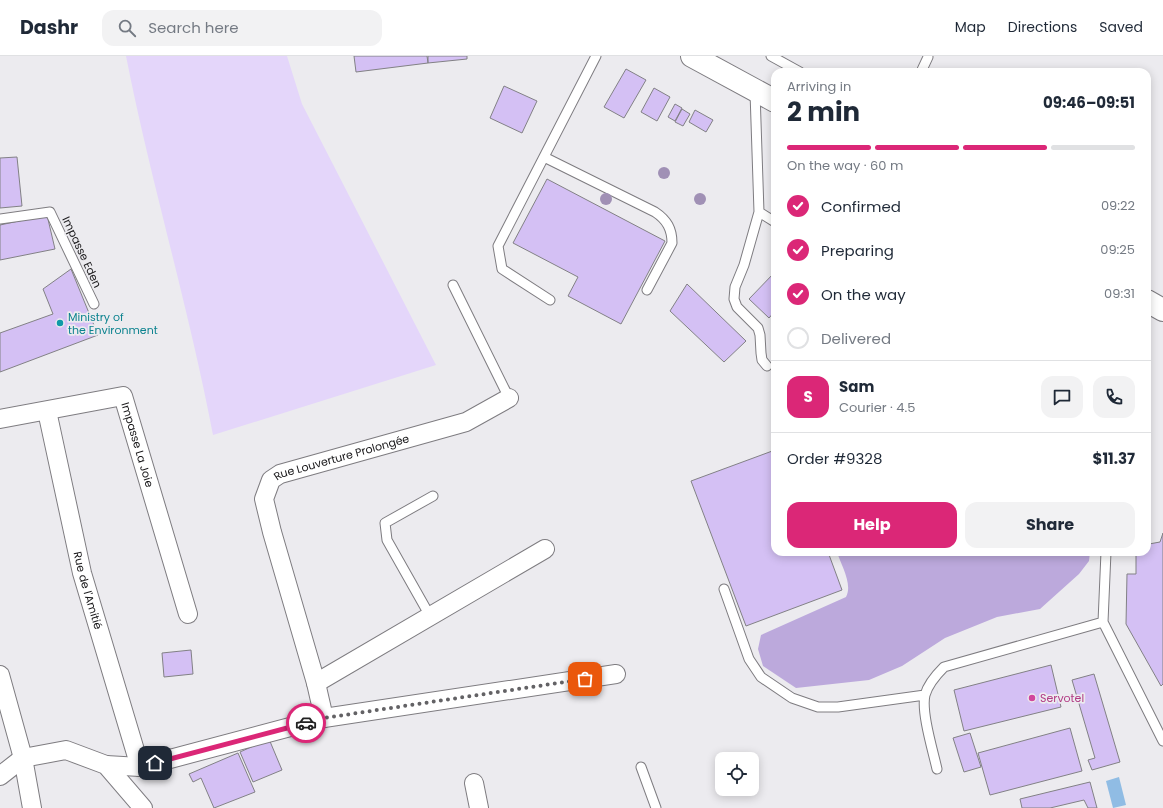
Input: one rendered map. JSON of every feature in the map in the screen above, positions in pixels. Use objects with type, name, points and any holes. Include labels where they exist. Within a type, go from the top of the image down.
[{"type":"main road","points":[[692,56],[771,99]]},
{"type":"main road","points":[[1151,303],[1163,310]]},
{"type":"street","name":"Impasse La Joie","points":[[0,419],[47,412],[124,396],[188,614]]},
{"type":"street","name":"Rue Louverture Prolongée","points":[[324,718],[316,683],[272,532],[264,499],[271,480],[280,474],[466,422],[509,398]]},
{"type":"street","name":"Rue de l'Amitié","points":[[47,412],[82,573],[140,767]]},
{"type":"street","points":[[316,683],[545,550]]},
{"type":"street","points":[[0,776],[22,758],[66,750],[106,765],[140,767],[324,718],[616,674]]},
{"type":"street","points":[[0,679],[22,758],[32,808]]},
{"type":"street","points":[[106,765],[143,808]]},
{"type":"street","points":[[474,784],[479,808]]},
{"type":"lane","points":[[550,300],[502,269],[498,246],[596,56]]},
{"type":"lane","points":[[771,56],[793,68]]},
{"type":"lane","points":[[923,68],[928,57]]},
{"type":"lane","points":[[755,90],[759,212],[744,265],[735,288],[734,299],[737,307],[758,328],[762,360],[767,366]]},
{"type":"lane","points":[[544,157],[655,212],[663,218],[669,226],[672,236],[672,243],[647,290]]},
{"type":"lane","name":"Impasse Eden","points":[[0,219],[50,212],[94,304]]},
{"type":"lane","points":[[759,212],[771,220]]},
{"type":"lane","points":[[453,285],[509,398]]},
{"type":"lane","points":[[430,616],[387,540],[385,523],[433,496]]},
{"type":"lane","points":[[1106,556],[1103,622],[1163,741]]},
{"type":"lane","points":[[724,590],[749,659],[761,677],[792,698],[818,707],[838,707],[925,695]]},
{"type":"lane","points":[[937,769],[924,710],[925,695],[931,681],[944,666],[1103,622]]},
{"type":"lane","points":[[641,767],[656,808]]},
{"type":"shaded area","points":[[126,56],[287,56],[302,104],[436,365],[213,435],[193,340],[147,151]]},
{"type":"shaded area","points":[[839,556],[1090,556],[1089,561],[1079,574],[1040,609],[997,617],[945,638],[902,666],[869,680],[796,688],[763,666],[758,649],[761,635],[846,597],[848,586],[846,574]]},
{"type":"water","points":[[1119,777],[1126,805],[1113,808],[1106,781]]},
{"type":"building","points":[[354,56],[427,56],[428,63],[356,72]]},
{"type":"building","points":[[428,56],[467,56],[467,59],[428,63]]},
{"type":"building","points":[[626,69],[646,80],[624,118],[604,107]]},
{"type":"building","points":[[504,86],[537,101],[522,133],[490,118]]},
{"type":"building","points":[[654,88],[670,97],[657,121],[641,112]]},
{"type":"building","points":[[675,104],[682,108],[675,121],[668,117]]},
{"type":"building","points":[[682,109],[690,114],[683,126],[675,122]]},
{"type":"building","points":[[695,110],[713,120],[706,132],[689,122]]},
{"type":"building","points":[[17,157],[22,206],[0,208],[0,158]]},
{"type":"building","points":[[547,179],[665,241],[621,324],[568,296],[578,277],[513,243]]},
{"type":"building","points":[[47,215],[55,249],[0,260],[0,225]]},
{"type":"building","name":"Ministry of the Environment","points":[[71,269],[98,335],[0,372],[0,333],[53,314],[43,289]]},
{"type":"building","points":[[771,276],[771,316],[769,318],[749,299]]},
{"type":"building","points":[[687,284],[746,341],[724,362],[670,311]]},
{"type":"building","points":[[771,451],[771,556],[829,556],[842,590],[746,626],[691,481]]},
{"type":"building","points":[[1163,533],[1163,684],[1161,686],[1126,624],[1127,574],[1136,574],[1136,556],[1151,556],[1151,544],[1160,542]]},
{"type":"building","points":[[191,650],[193,674],[164,677],[162,653]]},
{"type":"building","points":[[1051,665],[1061,707],[964,731],[954,690]]},
{"type":"building","points":[[1094,674],[1120,762],[1092,770],[1088,760],[1095,758],[1072,680]]},
{"type":"building","points":[[1070,728],[1082,771],[990,795],[978,753]]},
{"type":"building","points":[[970,733],[981,767],[964,772],[953,738]]},
{"type":"building","points":[[269,739],[282,770],[253,782],[240,752]]},
{"type":"building","points":[[238,753],[255,792],[214,808],[201,778],[193,782],[189,774]]},
{"type":"building","points":[[1090,782],[1097,808],[1088,808],[1084,800],[1050,808],[1022,808],[1020,799]]},
{"type":"way so far","points":[[306,723],[324,718],[585,679]]},
{"type":"place","name":"Ministry of the Environment","points":[[60,323]]},
{"type":"place","name":"Servotel","points":[[1032,698]]},
{"type":"route","points":[[155,763],[306,723]]}]
